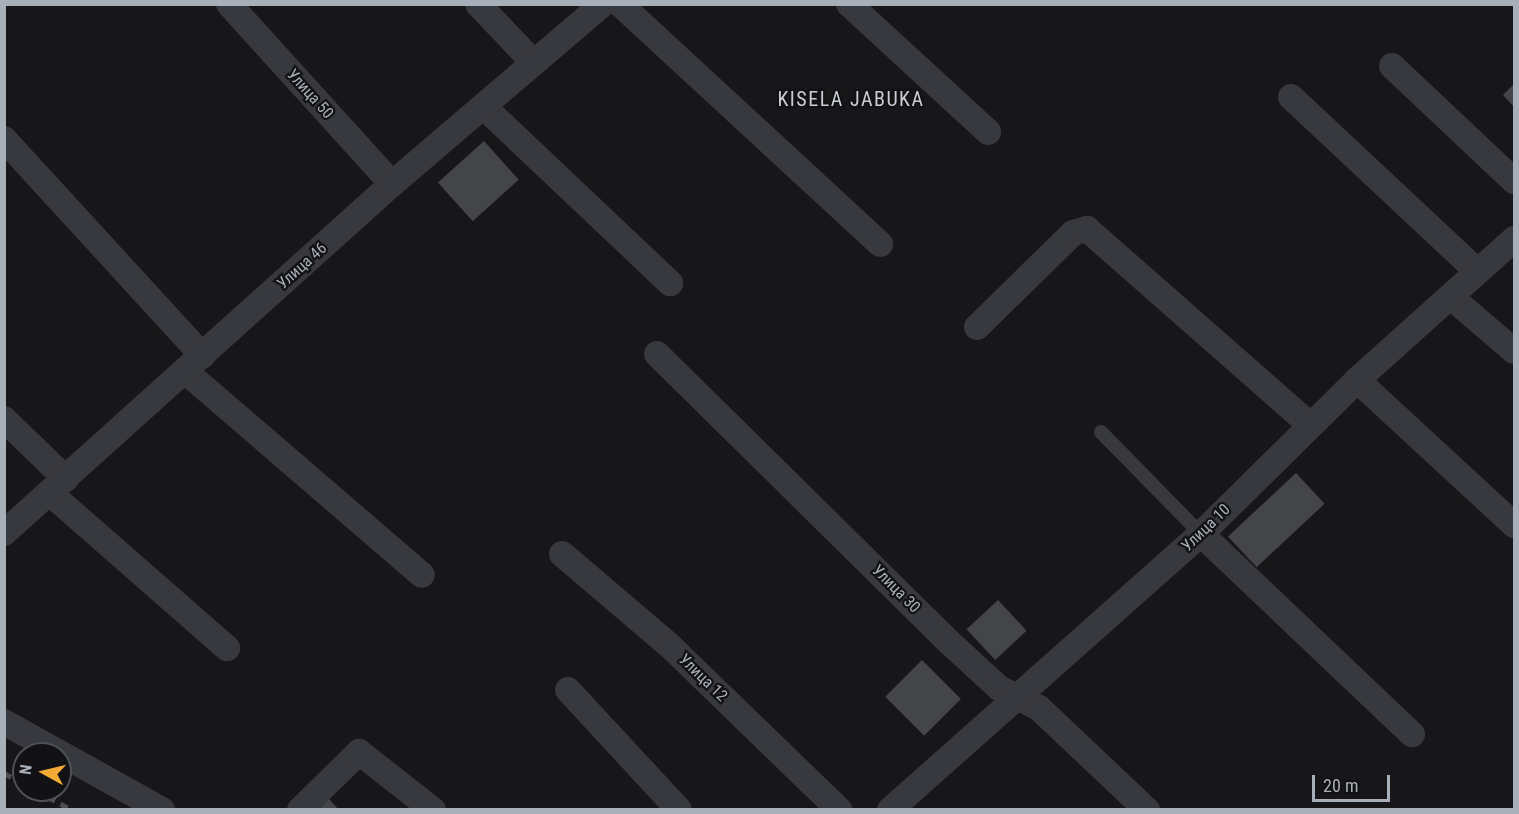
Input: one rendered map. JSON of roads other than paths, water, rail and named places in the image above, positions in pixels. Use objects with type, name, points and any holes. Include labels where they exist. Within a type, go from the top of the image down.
[{"type":"street","name":"Улица 50","points":[[229,4],[392,184]]},
{"type":"street","points":[[478,4],[534,63]]},
{"type":"street","points":[[620,4],[880,244]]},
{"type":"street","points":[[849,4],[988,132]]},
{"type":"street","name":"Улица 46","points":[[4,532],[58,486],[392,184],[485,108],[591,8]]},
{"type":"street","points":[[1392,66],[1515,181]]},
{"type":"street","points":[[1291,97],[1477,271]]},
{"type":"street","points":[[485,108],[670,283]]},
{"type":"street","points":[[4,139],[194,364],[422,575]]},
{"type":"street","points":[[977,327],[1073,233],[1086,229],[1310,425]]},
{"type":"street","name":"Улица 10","points":[[890,810],[1201,534],[1310,425],[1477,271],[1515,239]]},
{"type":"street","points":[[1451,297],[1515,351]]},
{"type":"street","name":"Улица 30","points":[[657,354],[949,642],[1016,698],[1039,708],[1147,810]]},
{"type":"street","points":[[1357,381],[1515,525]]},
{"type":"street","points":[[4,418],[58,486],[226,648]]},
{"type":"street","points":[[1201,534],[1412,734]]},
{"type":"street","name":"Улица 12","points":[[562,554],[669,645],[839,810]]},
{"type":"street","points":[[568,690],[679,810]]},
{"type":"street","points":[[4,722],[162,810]]},
{"type":"street","points":[[300,810],[359,752],[433,810]]},
{"type":"lane","points":[[1101,432],[1201,534]]},
{"type":"railway","points":[[4,773],[12,777]]},
{"type":"railway","points":[[58,802],[72,810]]},
{"type":"district","name":"KISELA JABUKA","points":[[851,99]]}]
